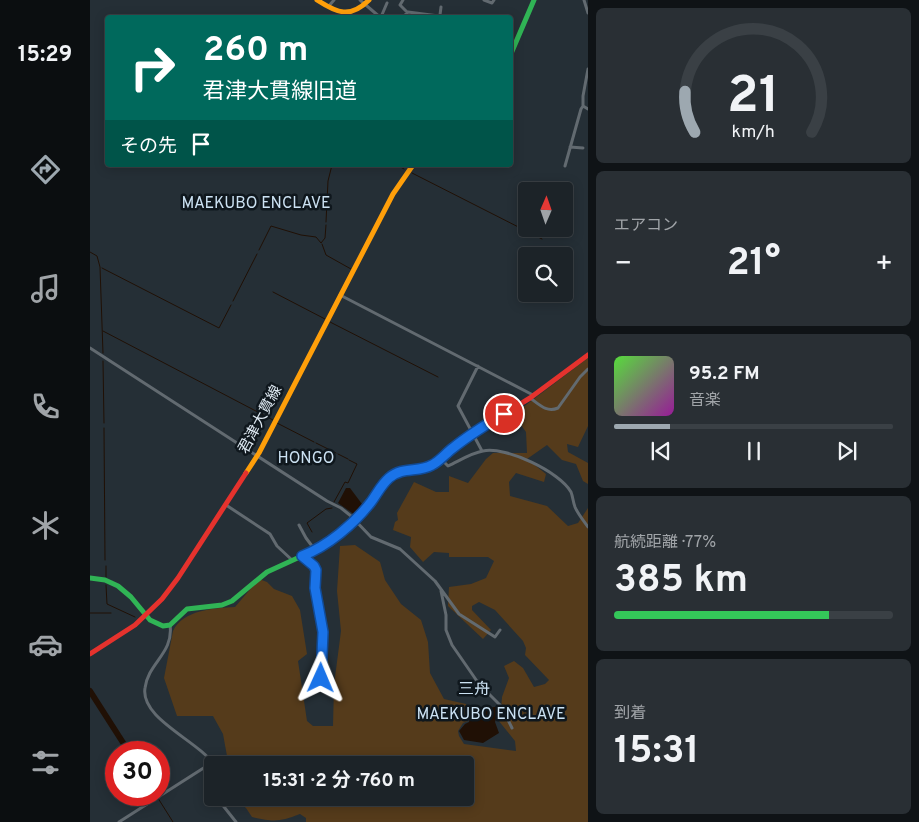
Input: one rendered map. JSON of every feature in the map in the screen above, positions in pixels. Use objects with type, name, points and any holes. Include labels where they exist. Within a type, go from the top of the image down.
[{"type":"main road","points":[[317,0],[339,12],[350,12],[367,2]]},
{"type":"main road","points":[[513,49],[534,0]]},
{"type":"main road","name":"君津大貫線","points":[[90,654],[135,625],[174,584],[256,456],[393,194],[412,167]]},
{"type":"main road","points":[[90,578],[104,580],[118,586],[128,594],[146,615],[160,626],[170,625],[186,609],[222,605],[232,601],[268,572],[315,550],[339,534],[371,502],[382,485],[395,474],[403,470],[426,468],[441,459],[473,433],[532,397],[588,355]]},
{"type":"street","points":[[328,7],[334,0]]},
{"type":"street","points":[[360,0],[367,2],[379,15]]},
{"type":"street","points":[[403,0],[400,5],[407,12],[440,15],[442,7]]},
{"type":"street","points":[[484,0],[492,3],[494,0]]},
{"type":"street","points":[[584,0],[588,13]]},
{"type":"street","points":[[382,15],[387,3]]},
{"type":"street","points":[[564,166],[583,106],[588,69]]},
{"type":"street","points":[[583,106],[588,109]]},
{"type":"street","points":[[570,147],[583,148]]},
{"type":"street","points":[[340,295],[478,366],[532,397],[545,409],[554,410],[558,408],[588,369]]},
{"type":"street","points":[[90,348],[327,502],[341,508],[355,519],[370,537],[395,546],[406,554],[435,581],[459,614],[495,637],[500,630]]},
{"type":"street","points":[[478,366],[458,406],[482,451]]},
{"type":"street","points":[[441,459],[448,466],[482,451],[490,450],[514,454],[550,472],[570,491],[575,508],[588,527]]},
{"type":"street","points":[[225,505],[270,534],[276,546],[292,560]]},
{"type":"street","points":[[299,526],[315,550]]},
{"type":"street","points":[[302,556],[316,570],[315,588],[323,632],[321,678],[311,676],[310,683]]},
{"type":"street","points":[[441,590],[446,615],[446,630],[452,644],[479,684],[501,706],[512,728]]},
{"type":"street","points":[[170,625],[170,643],[147,679],[144,689],[145,697],[148,705],[160,719],[206,756]]},
{"type":"street","points":[[119,822],[204,770]]},
{"type":"street","points":[[224,806],[236,822]]},
{"type":"shaded area","points":[[588,358],[588,426],[578,447],[567,444],[568,452],[588,463],[588,484],[583,481],[576,464],[562,460],[547,445],[527,459],[546,474],[544,482],[516,473],[509,482],[510,496],[547,506],[568,526],[578,523],[588,508],[588,822],[306,822],[306,818],[300,814],[287,819],[276,820],[252,817],[244,806],[474,806],[474,756],[227,756],[223,734],[213,716],[177,716],[164,678],[173,631],[178,624],[191,614],[209,609],[235,607],[259,579],[267,582],[274,589],[292,596],[300,610],[307,654],[298,661],[307,721],[313,726],[333,726],[334,685],[341,631],[337,591],[340,546],[355,545],[380,562],[385,580],[401,604],[421,620],[428,642],[430,673],[444,699],[466,704],[469,713],[468,721],[463,723],[458,731],[464,744],[516,751],[515,741],[498,720],[502,697],[509,678],[504,666],[514,661],[523,668],[534,687],[545,684],[549,680],[525,655],[526,648],[523,641],[495,610],[479,602],[472,606],[472,610],[491,630],[483,639],[448,606],[449,587],[471,584],[486,578],[494,561],[488,557],[449,557],[449,553],[434,552],[423,562],[410,547],[411,537],[393,530],[395,522],[398,520],[397,513],[414,482],[436,492],[449,492],[449,476],[468,483],[486,459],[493,453],[527,453],[526,432],[518,421],[491,428],[492,415],[522,408]]},
{"type":"shaded area","points":[[346,488],[350,488],[362,504],[362,507],[355,515],[338,503]]},
{"type":"shaded area","points":[[500,706],[495,722],[499,733],[483,743],[464,740],[459,731],[469,722],[472,711]]},
{"type":"waterway","points":[[326,222],[328,181],[332,167]]},
{"type":"waterway","points":[[400,167],[404,169]]},
{"type":"waterway","points":[[412,173],[542,239]]},
{"type":"waterway","points":[[259,250],[271,226],[301,235],[316,237],[321,243],[325,238],[326,225]]},
{"type":"waterway","points":[[322,244],[326,255],[351,269]]},
{"type":"waterway","points":[[90,252],[97,256],[100,267],[103,353]]},
{"type":"waterway","points":[[233,301],[257,254]]},
{"type":"waterway","points":[[102,268],[219,328],[231,305]]},
{"type":"waterway","points":[[273,292],[325,319]]},
{"type":"waterway","points":[[330,322],[438,377]]},
{"type":"waterway","points":[[103,331],[273,420]]},
{"type":"waterway","points":[[103,361],[104,423]]},
{"type":"waterway","points":[[277,423],[314,442]]},
{"type":"waterway","points":[[104,428],[105,560]]},
{"type":"waterway","points":[[316,443],[336,453]]},
{"type":"waterway","points":[[338,454],[348,459]]},
{"type":"waterway","points":[[334,502],[345,482],[348,483],[357,464],[349,460]]},
{"type":"waterway","points":[[312,532],[307,523],[326,509],[332,508]]},
{"type":"waterway","points":[[106,566],[106,577]]},
{"type":"waterway","points":[[106,585],[107,604],[135,617]]},
{"type":"waterway","points":[[90,613],[111,613]]},
{"type":"waterway","points":[[90,691],[122,741]]},
{"type":"waterway","points":[[163,806],[173,822]]},
{"type":"traffic: fast","points":[[513,49],[534,0]]},
{"type":"traffic: fast","points":[[90,578],[105,580],[118,586],[131,597],[150,620],[163,626],[170,625],[187,609],[222,605],[232,601],[267,572],[315,550],[349,525],[355,518]]},
{"type":"traffic: slow","points":[[317,0],[337,11],[343,12],[356,10],[369,0]]},
{"type":"traffic: slow","points":[[246,473],[259,453],[393,194],[412,167]]},
{"type":"traffic: jam","points":[[355,518],[371,502],[388,478],[403,470],[425,468],[434,464],[473,433],[530,398],[588,355]]},
{"type":"traffic: jam","points":[[90,654],[135,625],[162,599],[178,578],[246,473]]},
{"type":"district","name":"MAEKUBO ENCLAVE","points":[[256,204]]},
{"type":"district","name":"HONGO","points":[[306,459]]},
{"type":"district","name":"三舟","points":[[474,690]]},
{"type":"district","name":"MAEKUBO ENCLAVE","points":[[491,715]]},
{"type":"route","points":[[321,678],[323,632],[318,596],[315,588],[316,570],[302,556],[315,550],[349,525],[371,502],[388,478],[403,470],[426,468],[434,464],[452,448],[504,414]]}]
